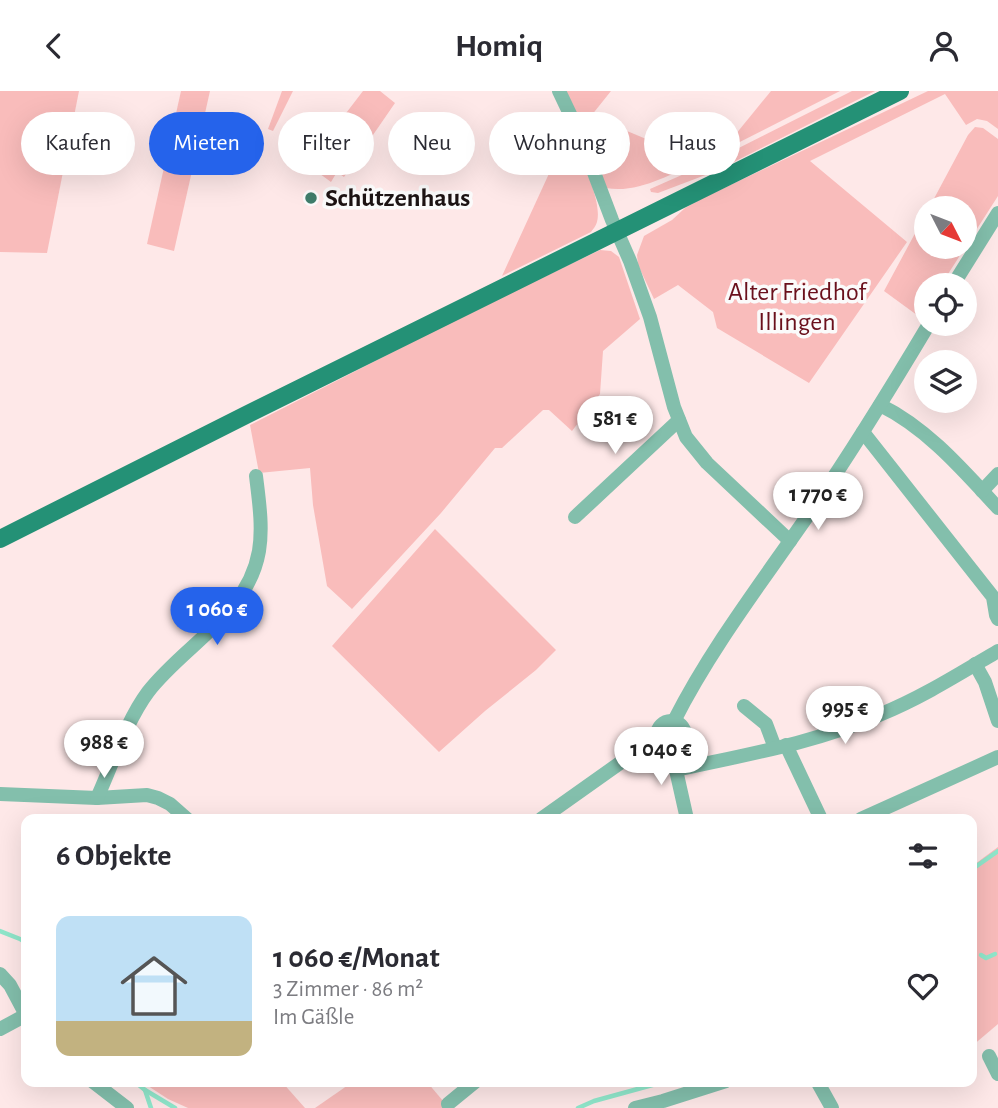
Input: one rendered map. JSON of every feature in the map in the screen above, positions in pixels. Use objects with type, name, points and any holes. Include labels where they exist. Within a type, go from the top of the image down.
[{"type":"main road","points":[[0,539],[900,91]]},
{"type":"street","points":[[559,91],[579,133],[650,317],[679,421],[686,437],[707,463],[790,541]]},
{"type":"street","points":[[961,273],[997,218]]},
{"type":"street","points":[[674,721],[701,672],[814,507],[922,336]]},
{"type":"street","points":[[880,405],[904,417],[919,429],[998,508]]},
{"type":"street","points":[[575,517],[679,421]]},
{"type":"street","points":[[863,432],[993,597],[998,619]]},
{"type":"street","points":[[982,491],[998,474]]},
{"type":"street","points":[[97,798],[136,709],[166,671],[225,616],[247,584],[260,550],[260,509],[256,477]]},
{"type":"street","points":[[676,770],[826,734],[877,716],[924,694],[998,651]]},
{"type":"street","points":[[975,664],[985,682],[997,717]]},
{"type":"street","points":[[744,706],[766,724],[818,814]]},
{"type":"street","points":[[674,721],[681,724],[685,734],[682,744],[674,749],[662,746],[658,740],[658,730],[665,722],[674,721]]},
{"type":"street","points":[[548,814],[627,758],[658,740]]},
{"type":"street","points":[[674,749],[686,814]]},
{"type":"street","points":[[872,814],[998,757]]},
{"type":"street","points":[[0,794],[97,798],[147,795],[170,804],[181,814]]},
{"type":"street","points":[[0,974],[10,985],[21,1010]]},
{"type":"street","points":[[0,1029],[21,1021]]},
{"type":"street","points":[[989,1056],[998,1073]]},
{"type":"street","points":[[100,1087],[127,1108]]},
{"type":"street","points":[[448,1104],[469,1087]]},
{"type":"street","points":[[635,1108],[665,1105],[714,1087]]},
{"type":"street","points":[[820,1087],[832,1108]]},
{"type":"green space","points":[[0,91],[79,91],[75,112],[21,112],[21,175],[62,175],[47,253],[0,252]]},
{"type":"green space","points":[[181,91],[210,91],[205,112],[176,112]]},
{"type":"green space","points":[[282,91],[293,91],[282,112],[278,112],[278,121],[273,131],[268,129]]},
{"type":"green space","points":[[363,91],[380,91],[395,103],[374,133],[374,112],[347,112]]},
{"type":"green space","points":[[564,91],[611,91],[594,112],[573,112]]},
{"type":"green space","points":[[771,91],[840,91],[740,142],[740,129]]},
{"type":"green space","points":[[852,91],[875,91],[740,159],[740,147]]},
{"type":"green space","name":"Alter Friedhof Illingen","points":[[928,91],[998,91],[998,129],[987,121],[977,119],[966,125],[945,94],[810,161],[907,242],[809,383],[717,328],[713,312],[678,285],[654,299],[638,265],[637,255],[644,236],[703,198]]},
{"type":"green space","points":[[975,127],[983,128],[998,139],[998,196],[977,229],[977,196],[935,196]]},
{"type":"green space","points":[[630,132],[644,138],[644,175],[670,175],[642,186],[606,188],[600,175],[630,175]]},
{"type":"green space","points":[[162,175],[191,175],[174,251],[147,244]]},
{"type":"green space","points":[[321,175],[335,175],[331,182]]},
{"type":"green space","points":[[548,175],[588,175],[598,213],[596,225],[591,232],[502,276]]},
{"type":"green space","points":[[682,175],[705,175],[658,193],[651,192],[650,189]]},
{"type":"green space","points":[[914,235],[914,259],[958,259],[949,273],[914,273],[914,313],[884,291]]},
{"type":"green space","points":[[600,250],[611,251],[619,257],[640,319],[603,351],[600,394],[572,431],[549,410],[543,410],[502,448],[495,448],[441,513],[352,609],[327,586],[313,505],[310,468],[259,473],[250,425],[477,309]]},
{"type":"green space","points":[[435,529],[556,650],[439,752],[332,646]]},
{"type":"green space","points":[[998,847],[998,1024],[977,1042],[977,863]]},
{"type":"green space","points":[[150,1087],[286,1087],[305,1108],[188,1108]]},
{"type":"green space","points":[[345,1087],[431,1087],[449,1108],[315,1108]]},
{"type":"waterway","points":[[977,866],[998,851]]},
{"type":"waterway","points":[[0,931],[21,940]]},
{"type":"waterway","points":[[981,955],[986,958],[995,954]]},
{"type":"waterway","points":[[141,1087],[175,1108]]},
{"type":"waterway","points":[[578,1108],[645,1087]]},
{"type":"waterway","points":[[145,1090],[151,1108]]},
{"type":"place","name":"Schützenhaus","points":[[311,198]]}]
